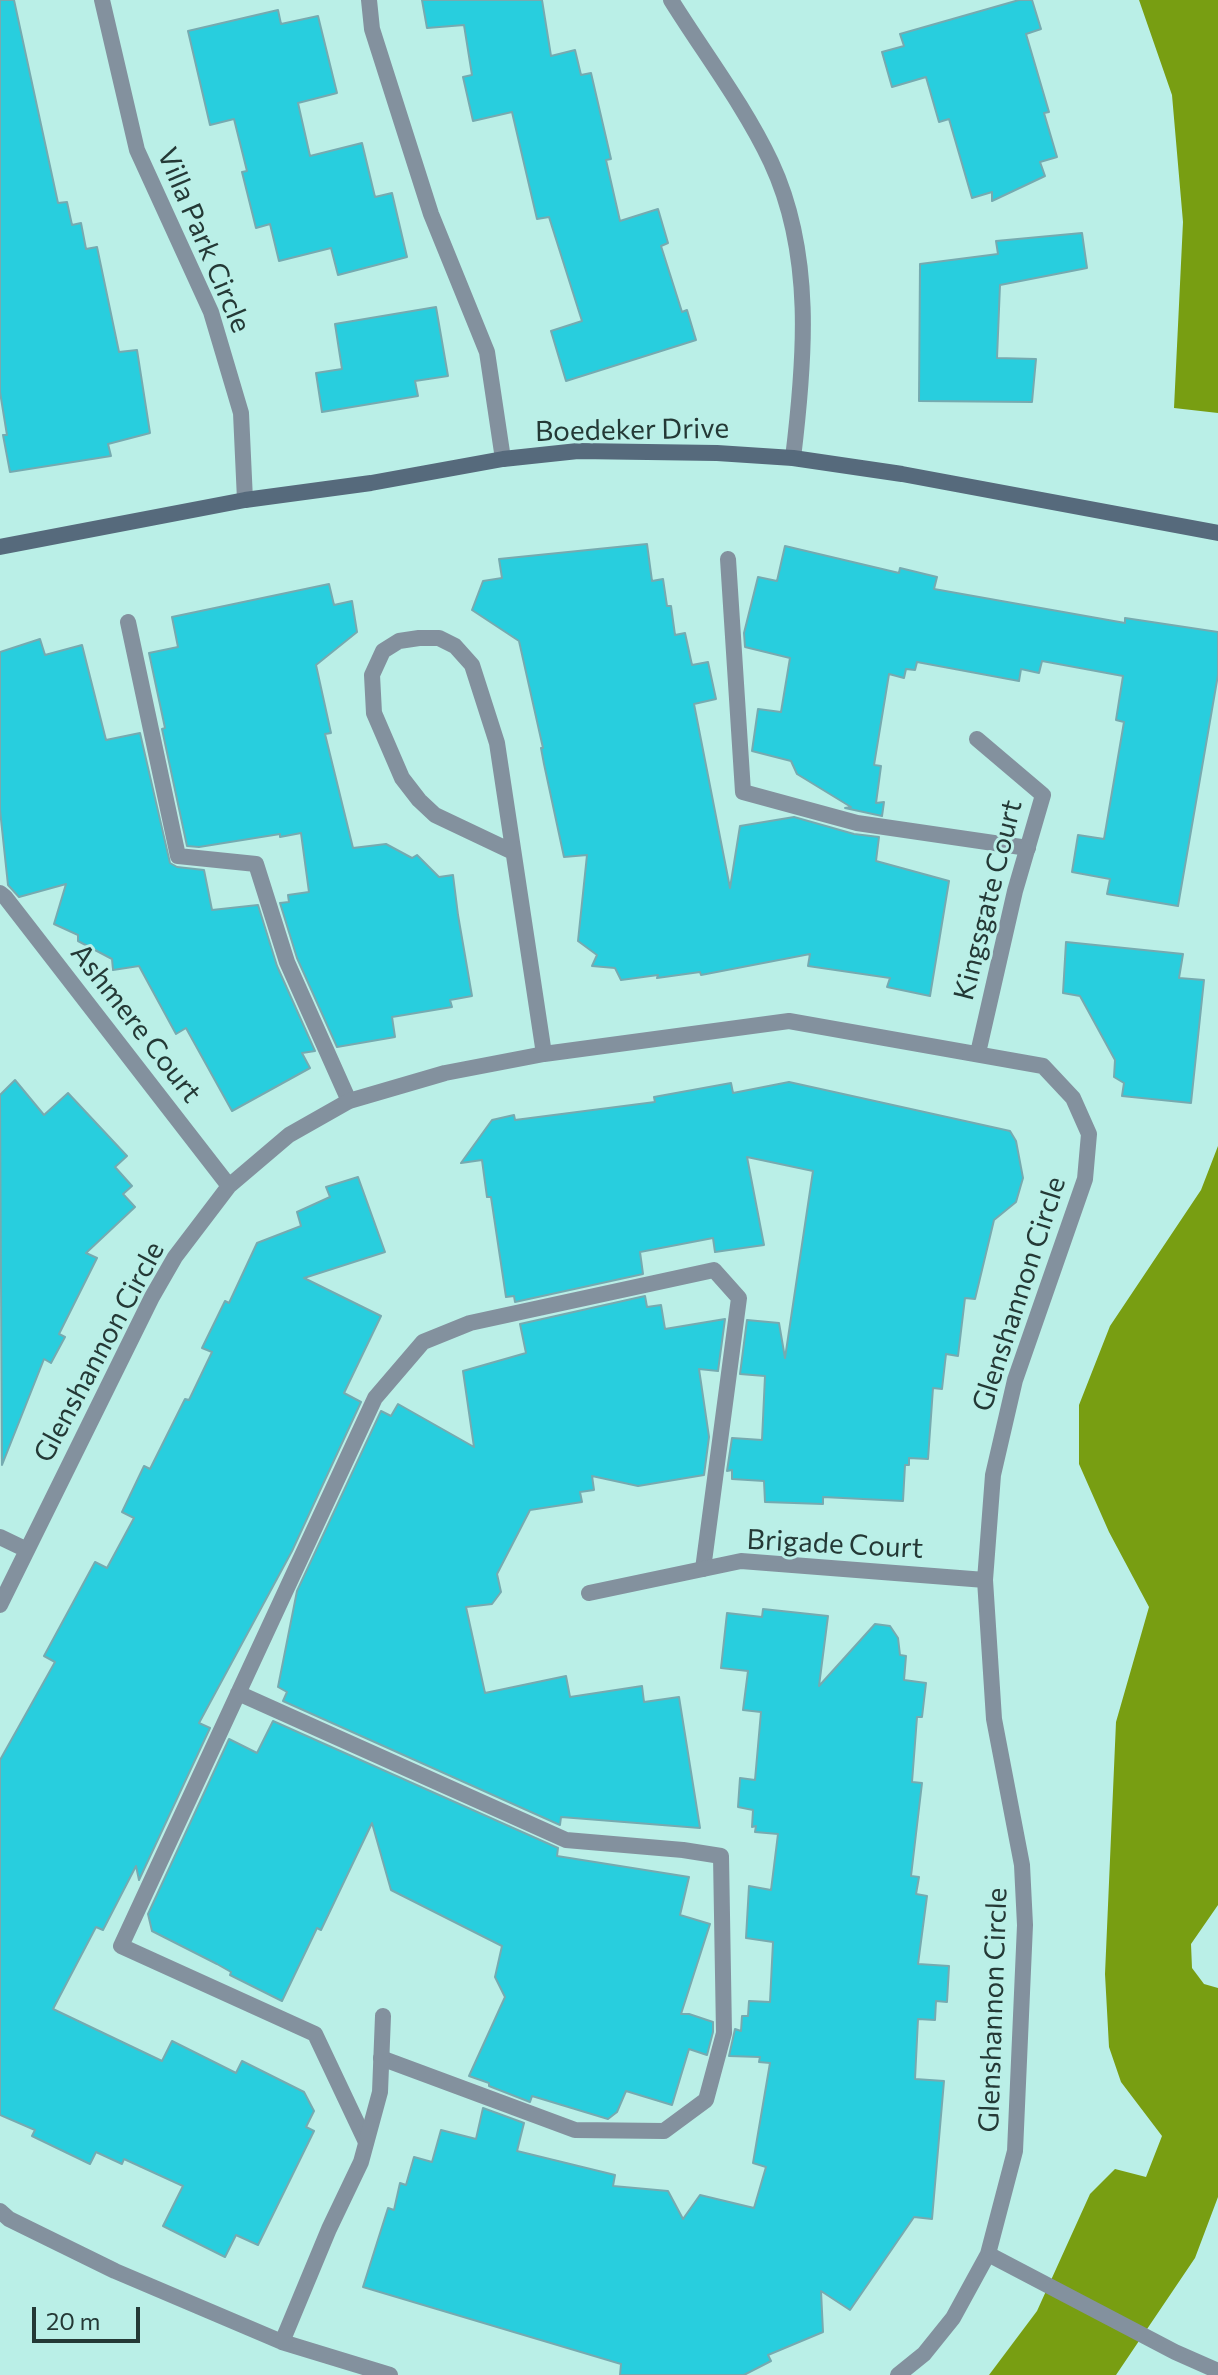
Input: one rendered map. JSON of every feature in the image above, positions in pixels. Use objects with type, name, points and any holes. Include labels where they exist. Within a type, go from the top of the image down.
[{"type":"street","name":"Villa Park Circle","points":[[102,0],[137,150],[211,312],[241,413],[245,500]]},
{"type":"street","points":[[369,0],[372,29],[431,214],[487,352],[503,459]]},
{"type":"street","points":[[671,0],[739,106],[771,163],[789,215],[801,266],[803,346],[793,458]]},
{"type":"street","name":"Boedeker Drive","points":[[0,547],[245,500],[371,483],[503,459],[578,451],[717,453],[793,458],[902,474],[1218,533]]},
{"type":"street","points":[[728,559],[743,792],[857,823],[1028,848]]},
{"type":"street","points":[[128,622],[178,856],[256,864],[287,962],[349,1101]]},
{"type":"street","points":[[513,852],[435,815],[402,778],[374,713],[372,675],[383,651],[399,641],[439,638],[455,646],[472,665],[497,743],[544,1054]]},
{"type":"street","name":"Kingsgate Court","points":[[977,739],[1043,795],[1015,891],[978,1053]]},
{"type":"street","name":"Ashmere Court","points":[[0,893],[229,1186]]},
{"type":"street","name":"Glenshannon Circle","points":[[0,1605],[152,1297],[175,1257],[229,1186],[289,1135],[349,1101],[445,1073],[544,1054],[789,1021],[1043,1066],[1073,1098],[1089,1134],[1085,1179],[1012,1393],[993,1475],[985,1580],[994,1719],[1022,1865],[1025,1925],[1015,2151],[988,2254],[953,2318],[924,2354],[898,2375]]},
{"type":"street","points":[[366,2142],[315,2034],[121,1946],[375,1398],[423,1342],[470,1323],[714,1270],[739,1298],[703,1569]]},
{"type":"street","points":[[0,1537],[27,1550]]},
{"type":"street","name":"Brigade Court","points":[[589,1593],[741,1561],[985,1580]]},
{"type":"street","points":[[238,1693],[566,1840],[721,1856],[724,2033],[706,2100],[664,2131],[575,2130],[381,2058]]},
{"type":"street","points":[[282,2342],[361,2162],[380,2092],[383,2016]]},
{"type":"street","points":[[0,2211],[9,2219],[115,2271],[282,2342],[390,2375]]},
{"type":"street","points":[[988,2254],[1175,2352],[1218,2371]]},
{"type":"shaded area","points":[[1139,0],[1218,0],[1218,413],[1174,408],[1183,222],[1172,95]]},
{"type":"shaded area","points":[[1218,1146],[1218,1905],[1191,1944],[1192,1968],[1204,1984],[1218,1988],[1218,2197],[1195,2258],[1116,2375],[989,2375],[1037,2311],[1090,2194],[1115,2169],[1146,2177],[1162,2136],[1121,2082],[1109,2047],[1105,1974],[1116,1722],[1149,1607],[1109,1532],[1079,1464],[1079,1405],[1110,1326],[1201,1190]]},
{"type":"building","points":[[0,0],[14,0],[58,203],[67,202],[72,225],[81,223],[86,249],[97,247],[119,352],[137,350],[150,433],[108,444],[111,456],[10,472],[0,392]]},
{"type":"building","points":[[422,0],[542,0],[551,56],[575,50],[581,75],[591,73],[611,159],[606,160],[620,221],[658,209],[668,243],[661,246],[682,312],[687,310],[696,340],[566,381],[551,331],[582,321],[549,217],[537,219],[512,112],[473,121],[463,77],[472,75],[464,25],[427,28]]},
{"type":"building","points":[[1019,0],[1032,0],[1041,29],[1026,34],[1049,112],[1044,113],[1057,157],[1040,162],[1045,176],[992,201],[992,192],[972,198],[949,119],[939,122],[926,77],[892,87],[882,52],[904,46],[900,34]]},
{"type":"building","points":[[278,10],[281,24],[318,16],[337,93],[298,103],[310,156],[362,143],[375,197],[392,193],[407,257],[338,275],[331,248],[279,261],[270,224],[256,228],[242,172],[247,171],[234,119],[210,125],[188,31]]},
{"type":"building","points":[[1082,233],[1087,268],[1000,285],[997,358],[1036,359],[1032,402],[919,401],[920,264],[998,254],[996,241]]},
{"type":"building","points":[[436,307],[448,376],[415,381],[418,396],[322,412],[316,373],[342,369],[335,324]]},
{"type":"building","points":[[647,544],[652,581],[663,579],[675,635],[685,633],[692,665],[708,662],[716,699],[694,704],[730,888],[740,826],[794,817],[854,834],[879,837],[876,861],[949,881],[930,996],[887,987],[890,978],[808,966],[810,954],[701,975],[700,972],[621,980],[615,968],[592,966],[597,955],[578,941],[587,855],[564,857],[519,641],[472,610],[483,581],[502,578],[499,559]]},
{"type":"building","points":[[785,546],[899,573],[900,568],[937,577],[934,589],[1125,623],[1125,618],[1218,632],[1218,675],[1178,906],[1107,894],[1110,879],[1072,872],[1078,835],[1104,839],[1124,722],[1116,720],[1123,676],[1042,661],[1039,673],[1021,669],[1019,681],[917,662],[915,670],[906,669],[904,678],[889,674],[874,765],[881,766],[876,803],[884,802],[882,816],[845,808],[851,807],[797,774],[791,761],[752,751],[758,709],[781,712],[790,658],[745,647],[744,633],[758,577],[777,581]]},
{"type":"building","points":[[329,584],[334,605],[352,601],[357,632],[316,665],[331,733],[325,734],[353,848],[386,844],[412,858],[417,855],[439,877],[453,875],[472,996],[450,1000],[452,1007],[392,1017],[395,1037],[337,1047],[297,958],[280,903],[289,902],[288,895],[309,892],[301,833],[187,846],[149,653],[178,647],[172,617]]},
{"type":"building","points":[[40,639],[45,655],[82,645],[106,740],[140,733],[170,863],[177,867],[204,870],[212,910],[258,905],[277,966],[315,1051],[302,1053],[310,1068],[232,1111],[186,1028],[176,1034],[139,966],[113,970],[112,959],[78,941],[78,935],[54,924],[66,884],[19,897],[8,885],[0,810],[0,652]]},
{"type":"building","points":[[1066,942],[1183,954],[1179,978],[1204,980],[1191,1103],[1122,1096],[1124,1083],[1114,1077],[1115,1060],[1080,996],[1063,993]]},
{"type":"building","points":[[15,1080],[44,1115],[68,1093],[127,1156],[115,1167],[132,1186],[123,1194],[135,1207],[86,1253],[97,1258],[59,1334],[65,1337],[51,1363],[44,1359],[2,1465],[0,1095]]},
{"type":"building","points":[[789,1082],[1010,1131],[1016,1141],[1023,1178],[1016,1202],[994,1220],[975,1299],[965,1298],[958,1356],[946,1354],[942,1389],[933,1388],[928,1459],[909,1458],[909,1465],[905,1465],[903,1501],[823,1497],[823,1504],[765,1502],[764,1481],[732,1479],[732,1470],[727,1471],[732,1438],[762,1440],[765,1376],[740,1374],[747,1320],[779,1323],[785,1358],[813,1171],[747,1157],[764,1245],[715,1252],[713,1238],[640,1252],[643,1274],[515,1302],[514,1296],[506,1297],[491,1197],[487,1197],[482,1160],[461,1163],[492,1120],[514,1115],[515,1120],[655,1102],[654,1097],[731,1083],[733,1093]]},
{"type":"building","points":[[358,1177],[385,1252],[304,1278],[381,1316],[344,1393],[361,1402],[292,1551],[199,1723],[210,1728],[139,1880],[136,1866],[103,1930],[96,1927],[53,2009],[162,2061],[172,2041],[236,2073],[242,2061],[304,2092],[314,2111],[306,2127],[314,2131],[258,2245],[236,2235],[225,2257],[163,2226],[183,2186],[124,2159],[122,2164],[96,2152],[90,2164],[32,2136],[35,2130],[0,2115],[0,1760],[55,1662],[44,1656],[95,1562],[107,1568],[134,1518],[122,1512],[144,1466],[150,1469],[185,1399],[189,1400],[212,1352],[202,1348],[225,1301],[229,1303],[257,1243],[301,1226],[297,1212],[330,1197],[326,1187]]},
{"type":"building","points":[[645,1296],[647,1307],[661,1305],[665,1329],[725,1319],[718,1371],[699,1369],[709,1437],[704,1475],[638,1486],[592,1476],[594,1490],[580,1492],[582,1502],[530,1510],[497,1574],[501,1592],[492,1604],[466,1607],[485,1693],[566,1676],[570,1697],[642,1686],[644,1702],[679,1697],[700,1828],[561,1817],[560,1825],[283,1701],[287,1692],[278,1687],[297,1591],[381,1411],[391,1416],[398,1404],[474,1447],[463,1371],[526,1353],[520,1324]]},
{"type":"building","points":[[763,1609],[828,1616],[819,1686],[875,1624],[890,1626],[898,1638],[900,1655],[906,1656],[904,1680],[926,1683],[922,1717],[917,1717],[912,1782],[922,1783],[911,1876],[919,1877],[916,1894],[927,1896],[918,1964],[949,1966],[947,2002],[936,2001],[935,2020],[918,2019],[915,2079],[944,2081],[932,2219],[914,2217],[850,2310],[821,2291],[823,2332],[768,2355],[771,2361],[744,2375],[620,2375],[621,2364],[363,2287],[388,2208],[394,2210],[400,2183],[406,2185],[414,2157],[432,2162],[441,2130],[476,2139],[483,2108],[524,2123],[517,2151],[615,2175],[613,2186],[668,2191],[683,2219],[700,2195],[754,2208],[766,2167],[753,2163],[770,2063],[759,2062],[760,2057],[729,2056],[735,2029],[741,2031],[742,2016],[748,2016],[749,2001],[770,2002],[773,1942],[746,1938],[749,1886],[771,1890],[778,1834],[755,1832],[756,1826],[752,1827],[753,1810],[738,1807],[740,1778],[755,1780],[761,1712],[743,1710],[748,1671],[721,1668],[727,1613],[762,1617]]},
{"type":"building","points":[[273,1721],[558,1848],[557,1856],[689,1877],[680,1915],[710,1924],[681,2014],[713,2022],[713,2032],[707,2055],[689,2049],[672,2105],[626,2091],[617,2112],[608,2119],[532,2096],[530,2102],[469,2076],[505,1997],[495,1977],[502,1946],[391,1890],[372,1823],[321,1930],[317,1928],[282,2001],[152,1931],[148,1914],[229,1739],[257,1753]]}]
